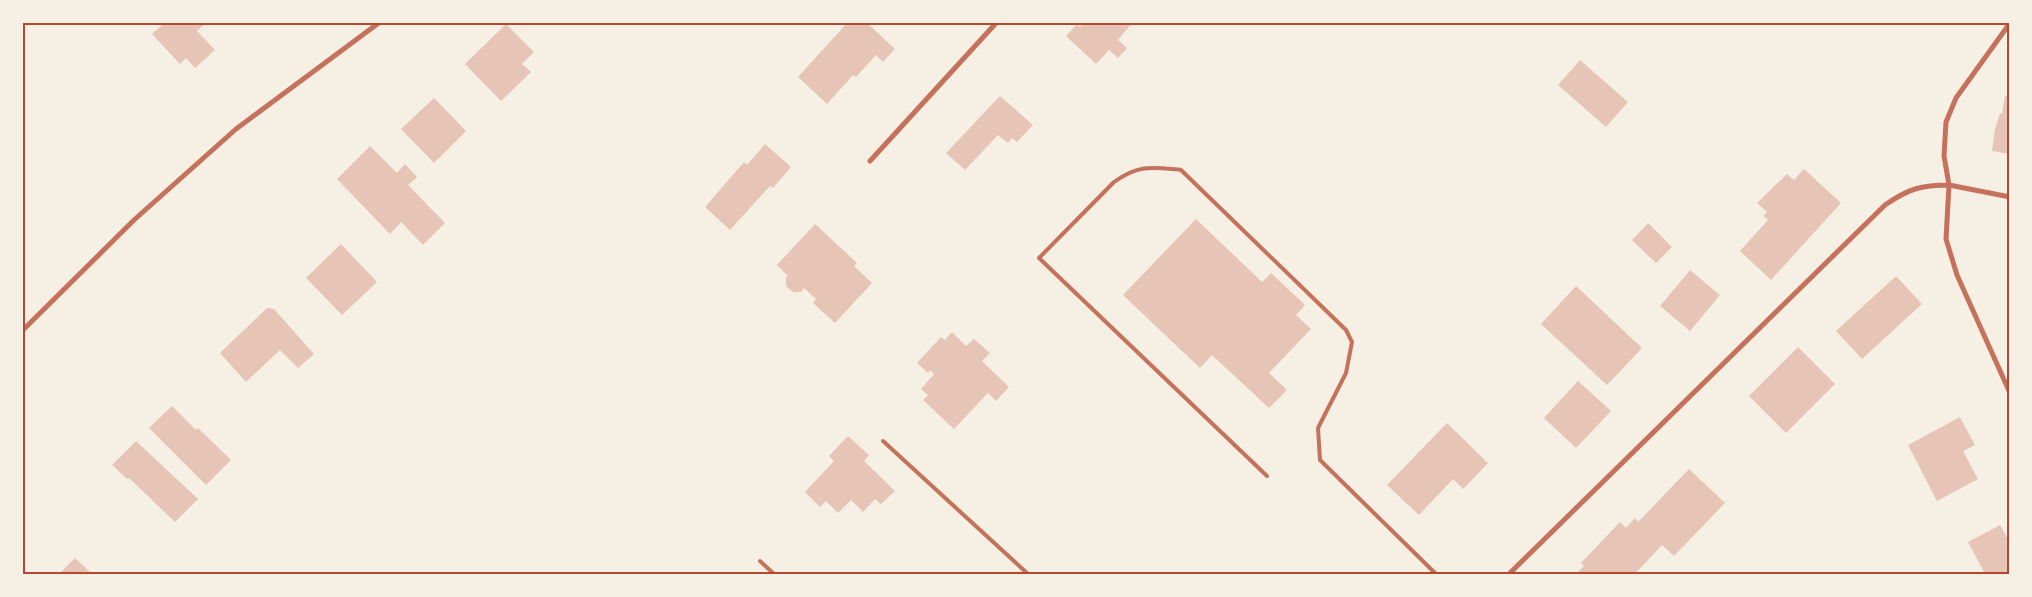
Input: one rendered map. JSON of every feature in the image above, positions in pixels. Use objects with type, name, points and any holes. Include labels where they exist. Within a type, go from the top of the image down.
[{"type":"street","points":[[22,331],[134,220],[236,129],[380,22]]},
{"type":"street","points":[[870,161],[997,22]]},
{"type":"street","points":[[2010,23],[1956,98],[1946,122],[1944,156],[1949,185],[1946,239],[1957,275],[2010,393]]},
{"type":"street","points":[[1509,574],[1885,205],[1901,194],[1926,185],[1949,185],[2010,197]]},
{"type":"lane","points":[[1267,476],[1039,258],[1114,182],[1127,173],[1151,166],[1181,170],[1346,330],[1352,342],[1346,373],[1318,428],[1320,460],[1436,574]]},
{"type":"lane","points":[[883,442],[1028,574]]},
{"type":"lane","points":[[760,561],[774,574]]},
{"type":"building","points":[[165,22],[207,22],[197,31],[215,50],[195,68],[186,58],[180,64],[152,34]]},
{"type":"building","points":[[848,22],[866,22],[895,49],[883,62],[876,55],[856,77],[853,75],[827,104],[798,77]]},
{"type":"building","points":[[1084,22],[1133,22],[1118,40],[1127,48],[1118,58],[1109,50],[1096,64],[1066,36],[1077,24],[1080,27]]},
{"type":"building","points":[[506,24],[534,52],[522,64],[531,72],[501,101],[465,64]]},
{"type":"building","points":[[1580,60],[1628,102],[1606,127],[1558,85]]},
{"type":"building","points":[[1000,96],[1033,125],[1017,142],[1012,138],[1008,143],[998,135],[965,170],[946,153]]},
{"type":"building","points":[[2005,96],[2010,97],[2010,154],[1992,151],[1995,129],[2000,113],[2002,114]]},
{"type":"building","points":[[434,98],[466,131],[434,163],[401,129]]},
{"type":"building","points":[[765,144],[791,167],[773,188],[770,186],[730,230],[705,207],[744,162],[747,165]]},
{"type":"building","points":[[370,146],[397,173],[405,164],[417,177],[408,185],[445,223],[423,245],[401,222],[390,234],[337,179]]},
{"type":"building","points":[[1804,169],[1841,203],[1771,280],[1740,251],[1768,220],[1763,216],[1767,212],[1757,203],[1787,174],[1794,180]]},
{"type":"building","points":[[1196,219],[1262,282],[1271,273],[1305,305],[1296,315],[1311,329],[1269,373],[1287,390],[1269,408],[1212,355],[1200,368],[1123,295]]},
{"type":"building","points":[[1648,223],[1672,247],[1656,263],[1632,240]]},
{"type":"building","points":[[815,224],[857,263],[854,266],[872,283],[835,323],[813,303],[816,299],[804,288],[801,292],[793,292],[786,286],[786,277],[788,276],[777,265]]},
{"type":"building","points":[[341,244],[377,282],[342,315],[306,278]]},
{"type":"building","points":[[1690,270],[1720,295],[1690,331],[1660,306]]},
{"type":"building","points":[[1896,276],[1922,304],[1862,359],[1836,331]]},
{"type":"building","points":[[1576,286],[1642,348],[1607,385],[1541,324]]},
{"type":"building","points":[[267,308],[274,309],[314,354],[298,368],[280,350],[246,382],[220,353]]},
{"type":"building","points":[[952,332],[966,346],[974,339],[990,353],[982,361],[1009,387],[996,401],[988,393],[954,429],[923,400],[928,395],[921,389],[934,374],[930,370],[928,373],[917,363],[941,337],[945,340]]},
{"type":"building","points":[[1798,347],[1835,384],[1786,433],[1749,396]]},
{"type":"building","points":[[1578,381],[1611,411],[1576,448],[1544,418]]},
{"type":"building","points":[[172,406],[196,430],[198,428],[231,460],[206,485],[149,428]]},
{"type":"building","points":[[1960,417],[1975,445],[1963,451],[1978,479],[1937,501],[1908,445]]},
{"type":"building","points":[[1447,423],[1488,463],[1463,489],[1453,479],[1419,515],[1387,485]]},
{"type":"building","points":[[848,436],[869,455],[864,461],[895,491],[881,504],[875,499],[863,512],[851,500],[838,513],[826,501],[820,507],[805,492],[834,461],[829,456]]},
{"type":"building","points":[[136,441],[198,499],[175,522],[129,478],[127,479],[112,465]]},
{"type":"building","points":[[1689,469],[1725,503],[1674,556],[1662,545],[1635,574],[1576,574],[1584,566],[1581,563],[1620,522],[1626,528],[1635,518],[1638,522]]},
{"type":"building","points":[[2000,525],[2010,543],[2010,574],[1985,574],[1968,542]]},
{"type":"building","points":[[75,558],[92,574],[59,574]]}]
